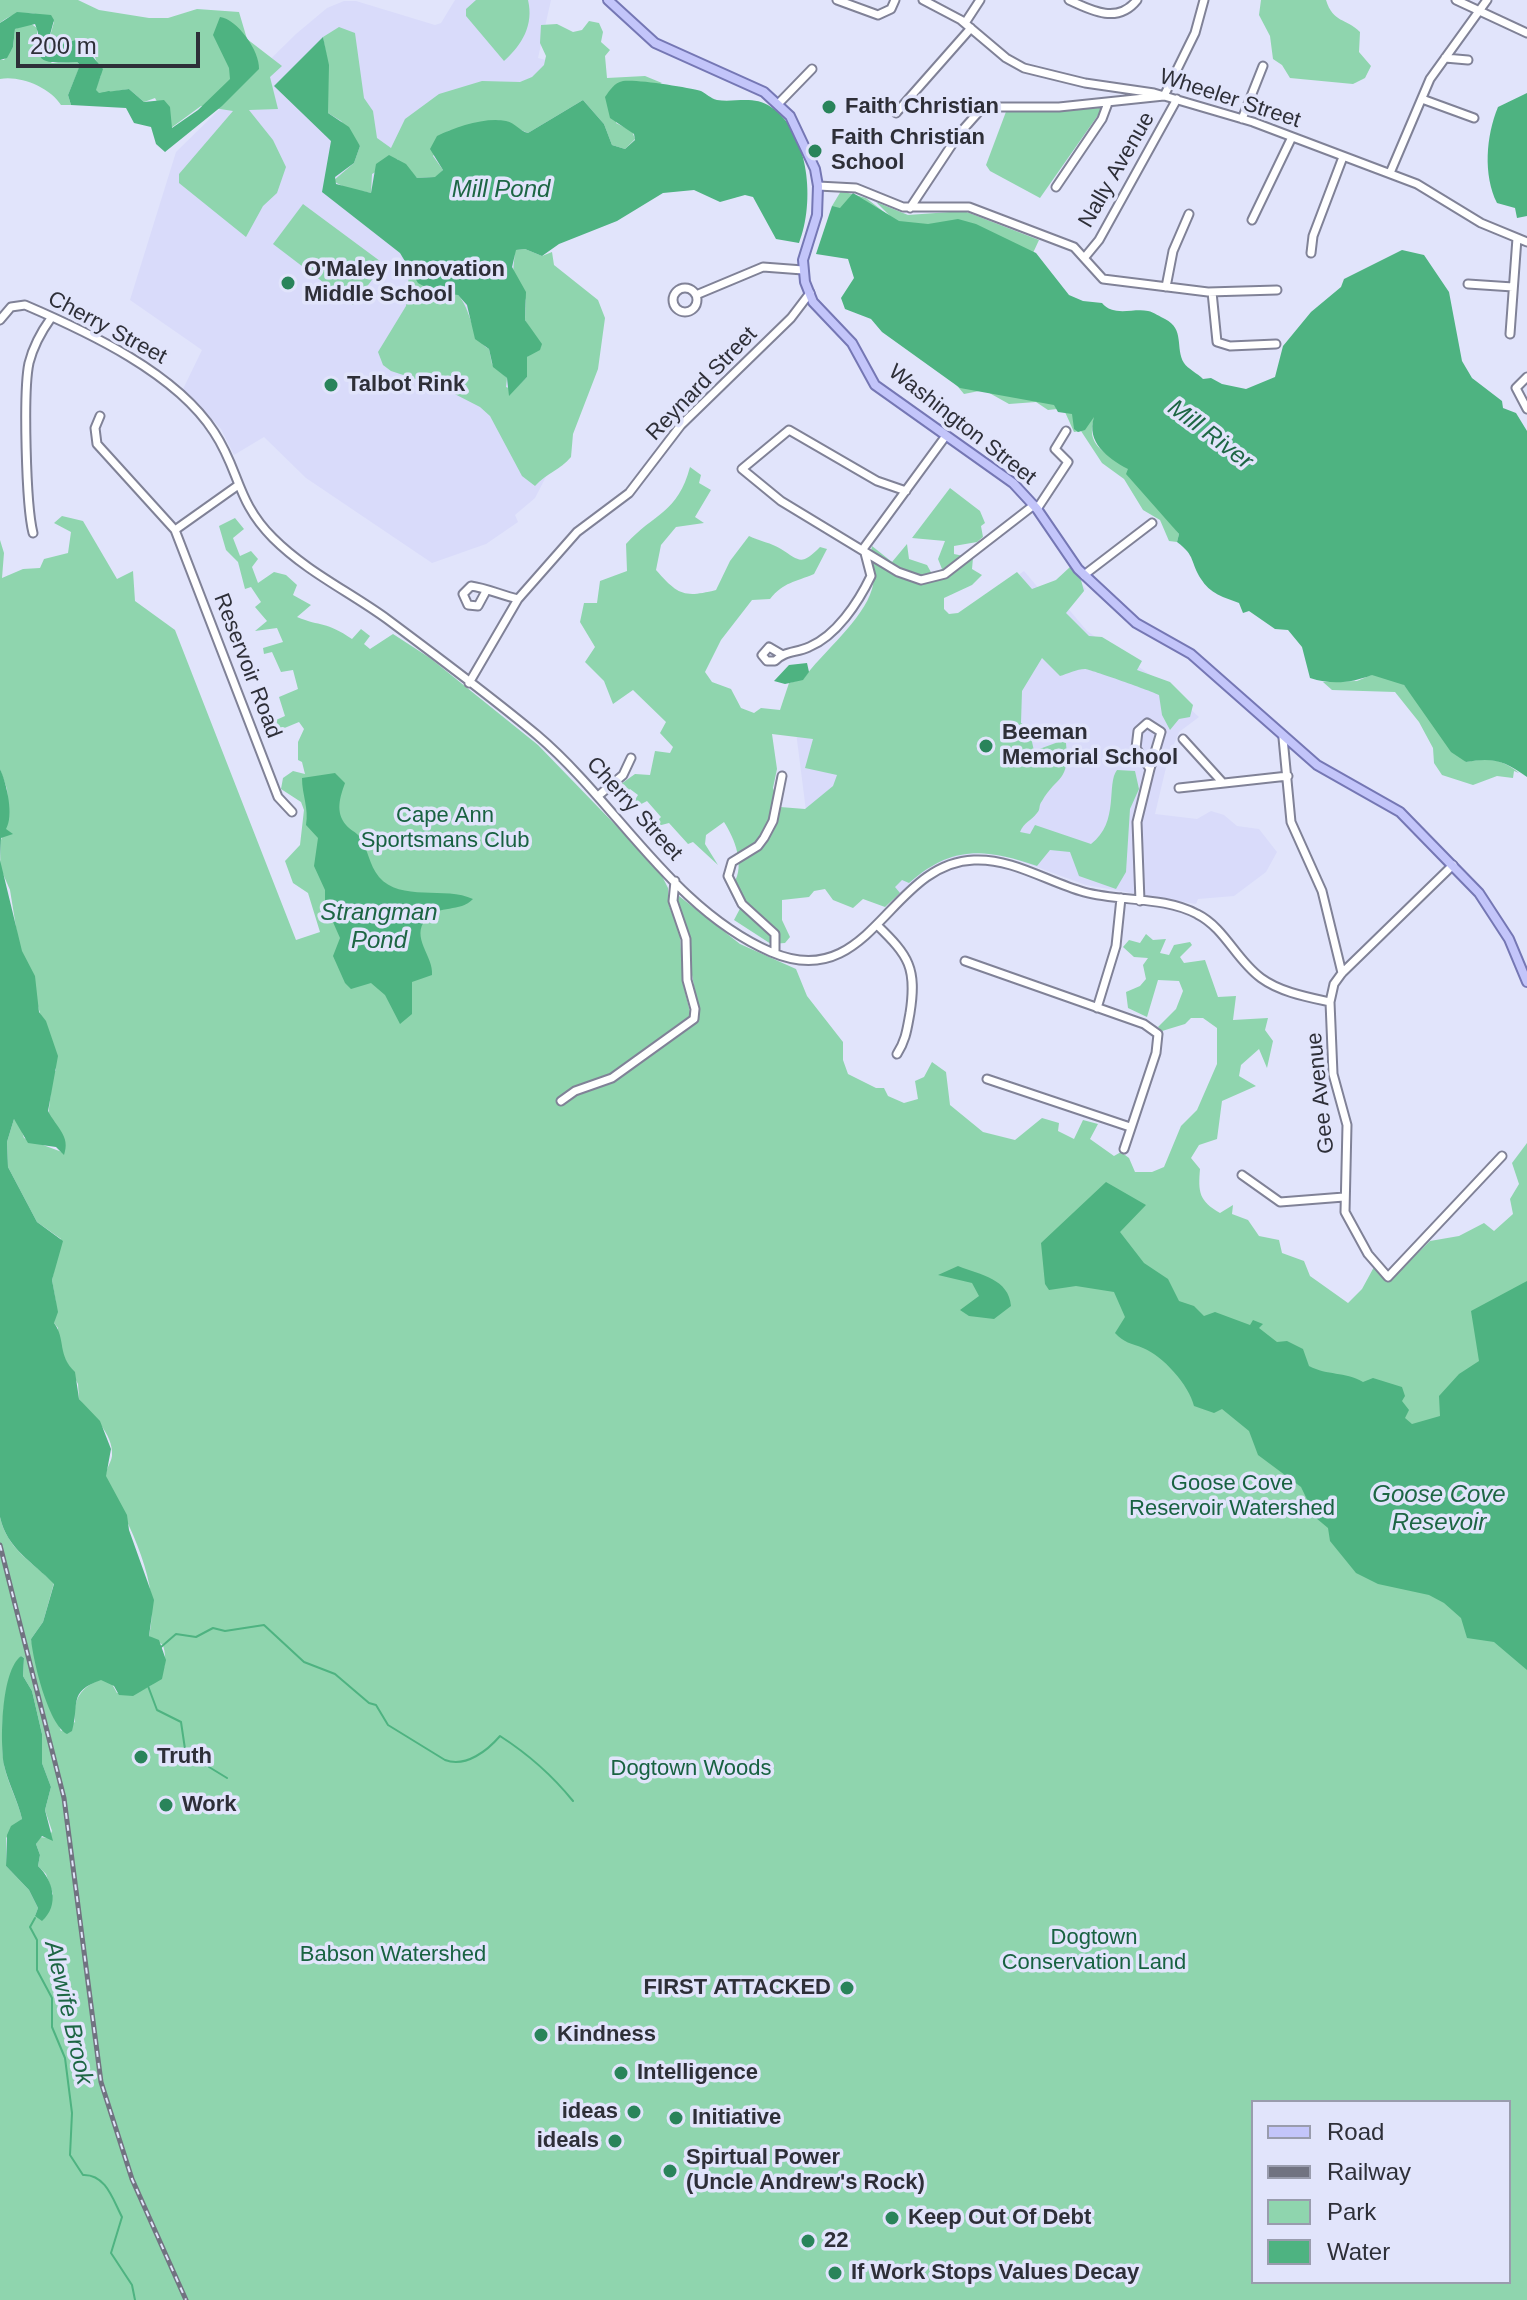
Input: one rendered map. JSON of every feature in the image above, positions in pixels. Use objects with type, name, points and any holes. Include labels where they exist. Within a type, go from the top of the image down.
[{"type":"main road","points":[[608,0],[639,32],[666,50],[722,71],[779,103],[796,126],[818,186],[819,206],[803,270]]},
{"type":"main road","name":"Washington Street","points":[[803,270],[810,293],[829,322],[852,343],[875,385],[945,437],[993,466],[1035,507],[1084,575],[1136,623],[1191,654],[1317,765],[1388,804],[1453,865],[1479,893],[1503,928],[1527,982]]},
{"type":"street","points":[[837,0],[878,15],[891,9],[895,0]]},
{"type":"street","name":"Wheeler Street","points":[[923,0],[968,26],[1006,58],[1031,71],[1164,96],[1242,119],[1390,173],[1527,242]]},
{"type":"street","points":[[896,113],[968,26],[980,0]]},
{"type":"street","points":[[1069,0],[1103,14],[1126,11],[1137,0]]},
{"type":"street","points":[[910,208],[959,134],[983,107],[1108,103],[1164,96],[1195,33],[1204,0]]},
{"type":"street","points":[[1456,0],[1527,33]]},
{"type":"street","points":[[1390,173],[1422,99],[1445,58],[1487,0]]},
{"type":"street","points":[[1445,58],[1468,60]]},
{"type":"street","points":[[1242,119],[1263,66]]},
{"type":"street","points":[[779,103],[812,69]]},
{"type":"street","name":"Nally Avenue","points":[[1085,257],[1099,240],[1177,99]]},
{"type":"street","points":[[1422,99],[1474,118]]},
{"type":"street","points":[[1056,187],[1102,119],[1108,103]]},
{"type":"street","points":[[1252,220],[1292,137]]},
{"type":"street","points":[[1311,253],[1313,236],[1343,157]]},
{"type":"street","points":[[818,186],[856,188],[880,200],[910,208],[969,207],[1074,247],[1103,279],[1212,292],[1277,290]]},
{"type":"street","points":[[1166,287],[1173,251],[1189,214]]},
{"type":"street","points":[[1510,334],[1517,238]]},
{"type":"street","points":[[696,295],[754,269],[803,270]]},
{"type":"street","points":[[1468,284],[1513,287]]},
{"type":"street","points":[[1212,292],[1217,342],[1230,346],[1276,344]]},
{"type":"street","name":"Reynard Street","points":[[469,683],[518,599],[577,532],[629,493],[681,425],[791,318],[810,293]]},
{"type":"street","name":"Cherry Street","points":[[0,320],[7,310],[21,305],[135,360],[164,379],[213,430],[247,508],[283,548],[388,620],[543,741],[675,881],[729,929],[775,953],[807,960],[838,955],[862,940],[927,875],[972,859],[1002,862],[1083,892],[1198,914],[1223,935],[1260,977],[1291,992],[1330,1002]]},
{"type":"street","points":[[33,533],[29,503],[28,370],[39,337],[51,318]]},
{"type":"street","points":[[1527,377],[1516,388],[1527,409]]},
{"type":"street","name":"Reservoir Road","points":[[100,416],[95,428],[97,444],[175,530],[278,797],[292,812]]},
{"type":"street","points":[[906,491],[877,481],[794,431],[785,431],[742,469],[768,492],[912,579],[935,579],[1035,507],[1068,462],[1055,449],[1066,431]]},
{"type":"street","points":[[863,549],[945,437]]},
{"type":"street","points":[[175,530],[237,486]]},
{"type":"street","points":[[1084,575],[1152,523]]},
{"type":"street","points":[[781,654],[813,645],[835,629],[871,576],[872,570],[863,549]]},
{"type":"street","points":[[485,593],[493,592],[518,599]]},
{"type":"street","points":[[1140,901],[1137,822],[1161,732],[1147,723],[1138,731],[1136,748],[1150,769]]},
{"type":"street","points":[[1283,738],[1291,822],[1322,891],[1337,963],[1342,973],[1453,865]]},
{"type":"street","points":[[1183,739],[1223,783]]},
{"type":"street","points":[[598,796],[623,775],[631,758]]},
{"type":"street","points":[[775,953],[775,934],[742,904],[728,876],[732,862],[758,846],[770,828],[782,776]]},
{"type":"street","points":[[1179,788],[1288,776]]},
{"type":"street","points":[[561,1101],[575,1091],[612,1078],[694,1019],[686,939],[673,901],[675,881]]},
{"type":"street","points":[[1097,1008],[1116,946],[1121,898]]},
{"type":"street","points":[[877,925],[904,952],[913,977],[906,1039],[897,1054]]},
{"type":"street","points":[[965,961],[1144,1024],[1158,1034],[1156,1053],[1124,1149]]},
{"type":"street","name":"Gee Avenue","points":[[1342,973],[1334,984],[1330,1002],[1333,1074],[1347,1125],[1345,1212],[1352,1229],[1388,1277],[1502,1156]]},
{"type":"street","points":[[987,1079],[1130,1127]]},
{"type":"street","points":[[1242,1175],[1280,1202],[1344,1197]]},
{"type":"shaded area","name":"O'Maley Innovation Middle School","points":[[455,0],[551,0],[538,58],[582,69],[501,188],[552,465],[535,498],[515,515],[518,522],[486,544],[432,563],[306,478],[264,437],[234,455],[221,429],[183,389],[202,350],[130,300],[176,152],[296,34],[327,8],[344,1],[356,1],[435,25],[441,23]]},
{"type":"shaded area","name":"Beeman Memorial School","points":[[1070,569],[1086,589],[1066,606],[1087,631],[1162,683],[1199,717],[1179,732],[1168,759],[1155,814],[1197,819],[1211,811],[1224,815],[1237,826],[1259,829],[1277,852],[1266,872],[1234,896],[1198,899],[1196,904],[1086,885],[1012,858],[980,853],[936,865],[896,900],[813,866],[796,732],[1024,571],[1041,591]]},
{"type":"green space","points":[[0,0],[78,0],[99,10],[149,18],[168,18],[197,9],[239,12],[247,39],[282,66],[270,77],[278,109],[249,110],[273,140],[286,167],[277,193],[263,206],[246,237],[179,183],[179,174],[233,111],[201,106],[171,128],[155,98],[144,102],[129,89],[99,94],[95,90],[101,75],[92,48],[49,48],[54,22],[40,16],[27,13],[13,15],[0,23]]},
{"type":"green space","points":[[476,0],[528,0],[529,18],[525,34],[504,61],[466,16],[466,9]]},
{"type":"green space","points":[[1261,0],[1326,0],[1336,17],[1360,32],[1359,52],[1371,66],[1365,78],[1353,84],[1290,78],[1282,65],[1273,59],[1270,36],[1259,15]]},
{"type":"green space","points":[[589,21],[599,23],[603,32],[601,42],[610,50],[605,56],[607,78],[645,76],[662,83],[656,86],[624,81],[616,123],[632,131],[635,139],[625,149],[612,145],[604,124],[583,100],[528,133],[498,120],[448,131],[433,156],[443,170],[436,177],[417,178],[397,159],[372,174],[371,193],[346,188],[333,181],[354,163],[360,146],[341,121],[328,113],[328,65],[323,37],[339,27],[355,33],[364,98],[373,111],[377,138],[391,148],[405,119],[439,94],[482,81],[520,82],[532,77],[544,65],[546,56],[540,43],[541,25],[557,24],[573,32],[582,30]]},
{"type":"green space","points":[[30,23],[37,28],[37,50],[52,63],[77,62],[80,66],[68,95],[71,105],[61,105],[50,93],[34,84],[0,79],[0,60],[4,60],[13,47],[15,29]]},
{"type":"green space","points":[[1103,108],[1040,198],[990,171],[986,165],[1007,109]]},
{"type":"green space","points":[[841,191],[866,198],[893,219],[876,202],[908,215],[964,211],[1039,240],[1033,253],[1057,290],[1086,304],[1124,313],[1067,308],[1052,291],[1035,282],[1034,265],[1030,261],[1015,254],[994,251],[980,239],[897,233],[866,215],[834,209],[832,206]]},
{"type":"green space","points":[[303,204],[384,264],[353,305],[273,244]]},
{"type":"green space","points":[[525,249],[542,256],[552,252],[554,265],[598,300],[605,318],[598,369],[573,434],[571,457],[535,486],[522,476],[490,416],[480,407],[443,388],[391,371],[383,365],[378,352],[406,306],[409,273],[432,288],[458,295],[479,338],[489,349],[492,364],[507,378],[506,387],[514,390],[527,377],[527,357],[541,347],[525,320],[526,300],[513,273],[515,250]]},
{"type":"green space","points":[[954,382],[1052,396],[1057,409],[1048,410],[1036,402],[1009,404],[984,390],[964,394]]},
{"type":"green space","points":[[1065,412],[1095,416],[1092,428],[1097,445],[1126,466],[1138,480],[1179,534],[1177,542],[1169,541],[1160,520],[1143,510],[1124,479],[1102,463],[1081,431],[1074,432]]},
{"type":"green space","points":[[690,467],[701,475],[699,483],[711,490],[695,517],[704,523],[676,527],[661,545],[656,570],[670,585],[682,592],[696,594],[716,590],[730,561],[749,536],[774,545],[800,560],[820,547],[827,549],[814,574],[785,586],[770,599],[752,600],[721,640],[705,672],[712,682],[731,689],[741,708],[754,713],[761,708],[780,710],[789,683],[803,679],[860,612],[874,582],[872,546],[892,562],[907,544],[909,559],[927,565],[932,574],[942,569],[938,559],[945,541],[912,538],[950,488],[980,511],[985,523],[981,526],[983,537],[977,542],[954,546],[954,554],[973,558],[972,569],[982,575],[972,585],[944,598],[944,609],[949,614],[958,613],[1017,572],[1032,589],[1056,580],[1070,567],[1081,580],[1084,591],[1066,613],[1089,636],[1102,637],[1142,661],[1137,670],[1170,682],[1193,705],[1190,717],[1179,719],[1170,730],[1162,715],[1159,695],[1085,669],[1060,676],[1042,658],[1022,691],[1021,723],[1029,728],[1034,751],[1061,741],[1066,743],[1067,756],[1061,777],[1041,803],[1038,812],[1020,832],[1030,834],[1035,825],[1091,844],[1106,825],[1117,770],[1135,771],[1139,789],[1130,809],[1126,872],[1116,889],[1079,876],[1070,852],[1050,850],[1037,866],[985,853],[970,854],[940,862],[909,883],[902,880],[895,887],[900,893],[885,907],[863,899],[853,908],[833,900],[825,889],[814,891],[809,897],[782,900],[782,920],[790,937],[785,943],[771,944],[734,920],[744,901],[734,883],[739,860],[724,822],[706,835],[705,844],[718,865],[693,842],[688,844],[669,823],[650,828],[661,817],[647,801],[628,811],[638,795],[630,789],[620,796],[614,789],[635,774],[650,775],[655,751],[670,753],[673,747],[660,733],[666,722],[633,690],[613,704],[604,681],[585,662],[595,647],[580,622],[584,603],[597,603],[600,581],[627,571],[626,544],[672,503]],"holes":[[[772,734],[813,739],[805,768],[837,775],[833,786],[805,809],[780,807],[773,788],[777,769]]]},
{"type":"green space","name":"Dogtown Woods","points":[[62,516],[83,521],[117,579],[133,571],[135,601],[175,630],[296,940],[320,932],[308,893],[293,883],[285,861],[300,845],[304,810],[301,802],[281,789],[283,778],[293,771],[305,774],[302,762],[298,760],[298,742],[304,729],[299,722],[270,734],[267,724],[285,716],[279,697],[298,689],[293,670],[281,672],[272,652],[264,654],[263,648],[283,642],[277,628],[255,631],[267,621],[255,607],[261,602],[251,587],[245,589],[238,562],[226,550],[219,526],[235,518],[244,529],[233,538],[240,556],[251,551],[258,559],[252,567],[258,583],[274,572],[286,575],[297,585],[293,595],[311,605],[297,617],[330,627],[352,639],[361,629],[370,636],[364,644],[370,649],[393,634],[430,658],[538,745],[659,870],[668,888],[669,906],[680,934],[683,984],[691,1016],[688,1019],[696,1021],[697,1010],[677,902],[679,896],[740,944],[796,969],[807,996],[843,1042],[843,1060],[848,1074],[876,1088],[884,1088],[888,1096],[904,1103],[918,1099],[915,1081],[924,1077],[932,1062],[946,1072],[950,1105],[983,1132],[1015,1140],[1042,1118],[1059,1123],[1058,1131],[1074,1139],[1083,1120],[1098,1124],[1090,1139],[1114,1156],[1121,1152],[1129,1158],[1135,1172],[1152,1172],[1164,1167],[1181,1126],[1197,1110],[1217,1064],[1217,1028],[1203,1018],[1191,1018],[1185,1024],[1162,1031],[1158,1027],[1176,1009],[1183,991],[1179,981],[1158,980],[1147,1017],[1128,1008],[1126,992],[1140,986],[1146,979],[1143,965],[1148,958],[1134,957],[1123,947],[1129,940],[1140,943],[1146,934],[1153,940],[1166,939],[1160,953],[1169,955],[1174,945],[1190,942],[1192,945],[1180,957],[1184,963],[1205,960],[1218,997],[1236,996],[1233,1020],[1268,1018],[1265,1030],[1273,1041],[1267,1068],[1259,1049],[1241,1065],[1239,1076],[1256,1086],[1222,1101],[1217,1139],[1199,1145],[1191,1158],[1200,1169],[1201,1195],[1220,1213],[1233,1205],[1232,1214],[1248,1220],[1259,1236],[1279,1240],[1282,1253],[1304,1261],[1310,1276],[1348,1303],[1362,1289],[1374,1267],[1388,1282],[1430,1241],[1459,1236],[1484,1223],[1494,1231],[1513,1214],[1510,1199],[1519,1184],[1512,1163],[1527,1143],[1527,2300],[0,2300],[0,1517],[14,1546],[54,1583],[43,1622],[31,1639],[42,1686],[61,1731],[75,1722],[79,1695],[88,1686],[101,1679],[112,1684],[117,1693],[138,1691],[161,1675],[165,1657],[163,1645],[149,1636],[151,1596],[141,1555],[106,1477],[112,1448],[100,1424],[79,1399],[78,1384],[58,1346],[52,1280],[61,1239],[37,1222],[8,1167],[7,1142],[14,1119],[19,1122],[24,1138],[62,1152],[48,1117],[56,1070],[34,992],[35,977],[20,952],[10,890],[0,867],[1,840],[9,815],[7,789],[0,769],[0,540],[4,553],[2,578],[23,569],[40,568],[44,559],[68,553],[71,532],[54,523]],"holes":[[[21,1656],[24,1658],[23,1676],[32,1691],[42,1734],[42,1763],[51,1787],[45,1810],[52,1831],[49,1838],[40,1837],[36,1844],[40,1855],[38,1866],[46,1874],[53,1894],[35,1916],[38,1908],[29,1890],[6,1866],[6,1838],[22,1819],[4,1765],[3,1724],[10,1677]]]},
{"type":"green space","points":[[1376,673],[1396,675],[1466,762],[1494,760],[1519,773],[1514,771],[1513,778],[1497,776],[1473,785],[1442,775],[1434,763],[1433,748],[1419,722],[1395,692],[1332,690],[1323,682],[1357,681]]},
{"type":"water","points":[[17,12],[51,15],[54,20],[48,42],[50,48],[79,39],[92,48],[93,57],[103,69],[96,90],[99,93],[129,89],[144,102],[164,100],[170,107],[172,128],[198,110],[230,79],[229,68],[213,35],[220,17],[233,23],[246,37],[256,54],[259,69],[222,106],[165,152],[156,144],[151,127],[134,123],[126,108],[71,105],[68,95],[80,65],[77,62],[49,62],[43,59],[35,24],[15,29],[13,47],[7,58],[0,60],[0,23]]},
{"type":"water","name":"Mill Pond","points":[[323,37],[329,65],[328,113],[349,127],[360,146],[354,163],[335,177],[336,184],[371,193],[376,164],[389,155],[406,164],[417,178],[435,177],[443,170],[430,149],[437,136],[489,120],[509,122],[528,133],[583,100],[604,124],[612,145],[625,149],[635,140],[634,134],[610,118],[605,97],[620,82],[650,82],[701,91],[717,100],[758,101],[771,107],[784,119],[794,134],[806,170],[807,209],[799,243],[776,239],[753,197],[745,195],[720,202],[694,190],[663,193],[617,221],[559,244],[542,256],[525,249],[516,250],[512,267],[526,292],[525,320],[542,344],[540,350],[527,357],[527,377],[509,396],[507,378],[493,367],[489,349],[475,339],[467,305],[458,295],[436,293],[418,283],[400,253],[322,192],[331,141],[274,86]]},
{"type":"water","points":[[1527,93],[1527,216],[1517,218],[1515,208],[1497,203],[1490,180],[1488,155],[1498,107]]},
{"type":"water","points":[[853,193],[899,221],[928,224],[958,219],[976,224],[1036,253],[1069,295],[1083,301],[1102,303],[1112,310],[1155,313],[1175,328],[1181,357],[1188,367],[1203,379],[1211,378],[1222,384],[1246,389],[1275,377],[1283,346],[1311,312],[1341,287],[1344,279],[1402,250],[1424,255],[1449,292],[1462,361],[1472,378],[1502,401],[1503,408],[1516,413],[1527,431],[1527,777],[1498,762],[1466,762],[1451,752],[1404,685],[1372,675],[1341,682],[1310,678],[1302,647],[1288,630],[1275,629],[1249,611],[1243,613],[1239,603],[1204,584],[1190,555],[1177,542],[1179,534],[1126,474],[1128,469],[1113,460],[1096,442],[1092,426],[1094,417],[1085,430],[1078,432],[1074,429],[1072,414],[1058,412],[1054,405],[960,388],[882,332],[871,319],[845,309],[841,298],[854,278],[848,259],[816,254],[832,206],[840,208]]},
{"type":"water","points":[[807,663],[809,672],[803,680],[785,684],[774,681],[789,665]]},
{"type":"water","points":[[0,769],[9,800],[6,829],[13,834],[1,838],[0,860]]},
{"type":"water","name":"Strangman Pond","points":[[335,773],[345,783],[340,815],[360,837],[379,877],[388,885],[411,892],[462,895],[473,899],[462,906],[431,914],[426,919],[420,933],[432,975],[412,982],[412,1014],[400,1024],[385,995],[371,983],[351,989],[345,983],[333,956],[340,938],[325,904],[325,890],[314,866],[318,838],[306,825],[302,778]]},
{"type":"water","points":[[0,860],[22,951],[35,976],[39,1012],[46,1021],[58,1056],[48,1111],[66,1142],[64,1155],[56,1147],[28,1143],[14,1119],[7,1142],[8,1167],[37,1222],[63,1241],[52,1280],[58,1312],[54,1323],[69,1366],[75,1372],[79,1399],[100,1421],[111,1449],[106,1476],[127,1515],[129,1530],[154,1600],[149,1636],[159,1640],[166,1660],[162,1679],[133,1696],[119,1695],[114,1686],[101,1680],[83,1689],[77,1700],[72,1731],[67,1734],[60,1728],[48,1705],[38,1676],[31,1639],[43,1622],[54,1584],[8,1538],[0,1517]]},
{"type":"water","name":"Goose Cove Resevoir","points":[[1106,1182],[1146,1205],[1120,1232],[1144,1263],[1168,1279],[1179,1301],[1194,1306],[1204,1316],[1215,1312],[1250,1325],[1253,1320],[1263,1324],[1259,1328],[1277,1342],[1287,1341],[1303,1349],[1309,1366],[1316,1369],[1363,1382],[1373,1378],[1402,1387],[1405,1396],[1402,1401],[1409,1410],[1405,1418],[1412,1424],[1440,1416],[1439,1396],[1459,1374],[1479,1361],[1471,1311],[1527,1281],[1527,1670],[1494,1642],[1467,1638],[1461,1618],[1444,1603],[1429,1595],[1378,1584],[1356,1573],[1330,1541],[1328,1528],[1316,1518],[1301,1487],[1258,1455],[1249,1431],[1222,1409],[1214,1413],[1194,1406],[1187,1389],[1167,1364],[1115,1333],[1125,1317],[1114,1292],[1076,1286],[1049,1290],[1045,1284],[1041,1243]]},
{"type":"water","points":[[958,1266],[999,1284],[1009,1297],[1011,1306],[994,1319],[969,1316],[960,1310],[979,1296],[972,1283],[938,1275]]},
{"type":"water","points":[[21,1656],[24,1658],[23,1676],[32,1691],[42,1734],[42,1763],[51,1787],[45,1810],[53,1841],[42,1836],[36,1844],[40,1855],[38,1866],[51,1885],[53,1900],[48,1915],[42,1921],[35,1916],[38,1908],[29,1890],[6,1866],[7,1835],[11,1826],[22,1819],[4,1765],[4,1707],[9,1676]]},
{"type":"waterway","name":"Mill River","points":[[97,95],[109,92]]},
{"type":"waterway","points":[[161,1647],[176,1634],[196,1637],[213,1628],[225,1631],[264,1625],[304,1662],[335,1674],[369,1703],[376,1705],[388,1725],[445,1760],[468,1760],[483,1752],[500,1736],[557,1782],[573,1801]]},
{"type":"waterway","points":[[148,1686],[157,1710],[181,1722],[185,1749],[203,1752],[209,1767],[227,1778]]},
{"type":"waterway","name":"Alewife Brook","points":[[35,1918],[30,1927],[37,1940],[37,1970],[52,1998],[52,2027],[65,2058],[72,2113],[70,2155],[83,2175],[103,2183],[122,2217],[111,2253],[132,2285],[135,2300]]},
{"type":"railway","points":[[0,1545],[64,1798],[101,2082],[132,2179],[186,2300]]},
{"type":"place","name":"Faith Christian","points":[[829,107]]},
{"type":"place","name":"Faith Christian School","points":[[815,151]]},
{"type":"place","name":"O'Maley Innovation Middle School","points":[[288,283]]},
{"type":"place","name":"Talbot Rink","points":[[331,385]]},
{"type":"place","name":"Beeman Memorial School","points":[[986,746]]},
{"type":"place","name":"Truth","points":[[141,1757]]},
{"type":"place","name":"Work","points":[[166,1805]]},
{"type":"place","name":"FIRST ATTACKED","points":[[847,1988]]},
{"type":"place","name":"Kindness","points":[[541,2035]]},
{"type":"place","name":"Intelligence","points":[[621,2073]]},
{"type":"place","name":"ideas","points":[[634,2112]]},
{"type":"place","name":"Initiative","points":[[676,2118]]},
{"type":"place","name":"ideals","points":[[615,2141]]},
{"type":"place","name":"Spirtual Power (Uncle Andrew's Rock)","points":[[670,2171]]},
{"type":"place","name":"Keep Out Of Debt","points":[[892,2218]]},
{"type":"place","name":"22","points":[[808,2241]]},
{"type":"place","name":"If Work Stops Values Decay","points":[[835,2273]]},
{"type":"park label","name":"Cape Ann Sportsmans Club","points":[[445,828]]},
{"type":"park label","name":"Goose Cove Reservoir Watershed","points":[[1232,1496]]},
{"type":"park label","name":"Dogtown Conservation Land","points":[[1094,1950]]},
{"type":"park label","name":"Babson Watershed","points":[[393,1955]]}]
